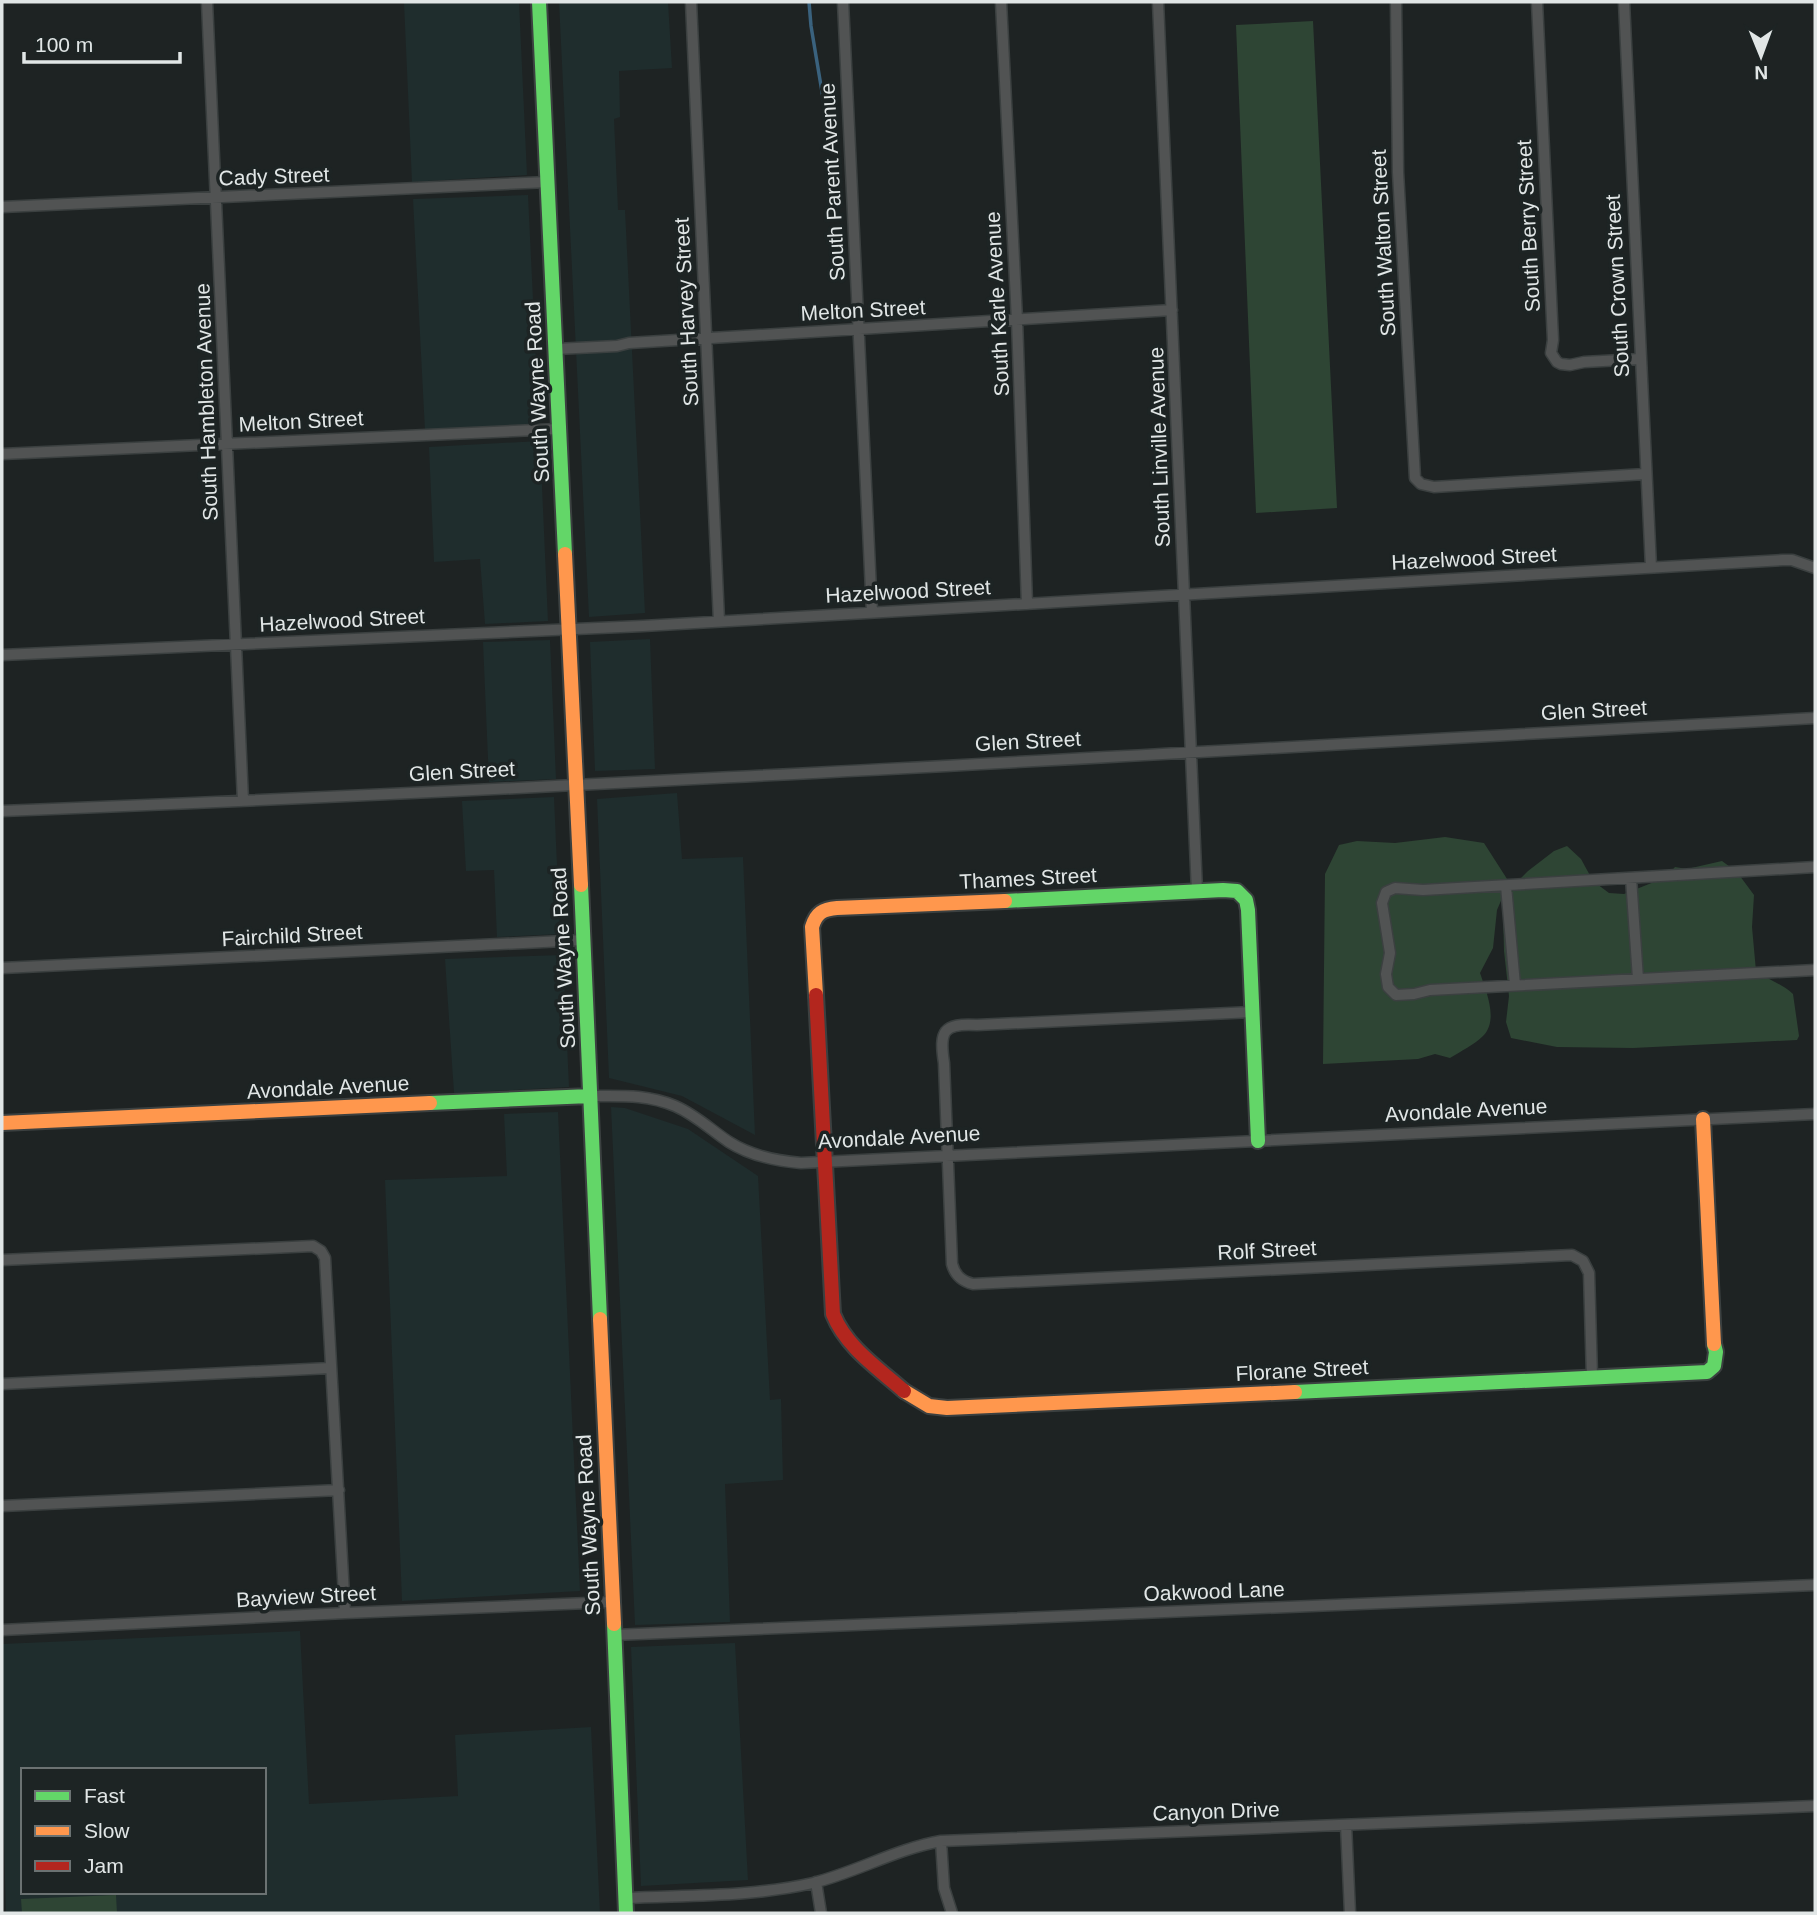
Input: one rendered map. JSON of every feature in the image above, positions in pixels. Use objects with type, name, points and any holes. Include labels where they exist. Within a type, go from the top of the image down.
[{"type":"street","name":"South Hambleton Avenue","points":[[207,2],[243,801]]},
{"type":"street","name":"South Wayne Road","points":[[539,2],[626,1913]]},
{"type":"street","name":"South Harvey Street","points":[[691,2],[719,621]]},
{"type":"street","name":"South Parent Avenue","points":[[843,2],[872,612]]},
{"type":"street","name":"South Karle Avenue","points":[[1001,2],[1017,320],[1027,604]]},
{"type":"street","name":"South Linville Avenue","points":[[1158,2],[1197,891]]},
{"type":"street","name":"South Walton Street","points":[[1396,2],[1398,172],[1414,474],[1418,482],[1434,486],[1645,474]]},
{"type":"street","name":"South Berry Street","points":[[1537,2],[1553,340],[1551,353],[1556,362],[1565,365],[1640,359]]},
{"type":"street","name":"South Crown Street","points":[[1624,2],[1651,567]]},
{"type":"street","name":"Cady Street","points":[[2,206],[548,182]]},
{"type":"street","name":"Melton Street","points":[[556,349],[1172,310]]},
{"type":"street","name":"Melton Street","points":[[2,454],[559,429]]},
{"type":"street","name":"Hazelwood Street","points":[[2,655],[569,629],[1792,560],[1815,568]]},
{"type":"street","name":"Glen Street","points":[[2,811],[576,784],[1815,718]]},
{"type":"street","points":[[1815,867],[1506,886],[1423,890],[1395,888],[1386,892],[1382,903],[1390,954],[1386,974],[1388,987],[1396,995],[1430,990],[1815,970]]},
{"type":"street","points":[[1631,878],[1638,979]]},
{"type":"street","points":[[1506,886],[1515,985]]},
{"type":"street","name":"Thames Street","points":[[825,1161],[812,927],[814,918],[821,910],[832,907],[1197,891],[1232,890],[1241,893],[1248,910],[1258,1141]]},
{"type":"street","name":"Fairchild Street","points":[[2,968],[583,940]]},
{"type":"street","points":[[947,1156],[941,1044],[942,1038],[952,1026],[1252,1012]]},
{"type":"street","name":"Avondale Avenue","points":[[2,1123],[630,1096],[673,1105],[700,1119],[729,1142],[751,1153],[801,1163],[1815,1114]]},
{"type":"street","name":"Florane Street","points":[[825,1161],[832,1306],[837,1324],[848,1341],[908,1395],[929,1406],[961,1408],[1700,1374],[1714,1366],[1716,1352],[1713,1339],[1703,1119]]},
{"type":"street","name":"Rolf Street","points":[[947,1156],[951,1264],[957,1275],[968,1283],[1572,1255],[1583,1261],[1589,1273],[1592,1377]]},
{"type":"street","points":[[2,1260],[313,1246],[321,1251],[326,1258],[345,1613]]},
{"type":"street","points":[[2,1384],[330,1368]]},
{"type":"street","points":[[2,1506],[339,1490]]},
{"type":"street","name":"Oakwood Lane","points":[[614,1635],[1815,1585]]},
{"type":"street","name":"Bayview Street","points":[[2,1630],[613,1602]]},
{"type":"street","name":"Canyon Drive","points":[[626,1898],[761,1892],[816,1882],[855,1870],[906,1849],[941,1841],[1815,1805]]},
{"type":"street","points":[[1346,1825],[1349,1913]]},
{"type":"street","points":[[941,1841],[944,1888],[952,1913]]},
{"type":"street","points":[[816,1882],[821,1913]]},
{"type":"shaded area","points":[[404,2],[519,2],[527,175],[412,182]]},
{"type":"shaded area","points":[[559,2],[668,2],[672,68],[619,71],[620,117],[614,119],[618,210],[625,210],[645,613],[589,617]]},
{"type":"shaded area","points":[[528,195],[539,425],[425,431],[413,199]]},
{"type":"shaded area","points":[[540,441],[548,621],[485,624],[480,559],[434,562],[429,447]]},
{"type":"shaded area","points":[[650,639],[655,769],[595,771],[590,642]]},
{"type":"shaded area","points":[[550,640],[556,779],[489,782],[483,642]]},
{"type":"shaded area","points":[[677,793],[682,859],[743,857],[755,1135],[682,1096],[609,1078],[597,799]]},
{"type":"shaded area","points":[[554,797],[560,934],[497,937],[494,870],[466,871],[462,801]]},
{"type":"shaded area","points":[[563,955],[569,1087],[454,1093],[445,959]]},
{"type":"shaded area","points":[[611,1107],[625,1108],[688,1129],[758,1176],[770,1400],[781,1399],[783,1480],[725,1484],[730,1622],[635,1625]]},
{"type":"shaded area","points":[[558,1112],[580,1591],[402,1601],[385,1180],[507,1176],[504,1114]]},
{"type":"shaded area","points":[[300,1631],[309,1804],[458,1796],[455,1735],[591,1727],[600,1913],[6,1913],[2,1644]]},
{"type":"shaded area","points":[[735,1643],[748,1880],[641,1886],[631,1647]]},
{"type":"green space","points":[[1313,21],[1337,508],[1256,513],[1236,25]]},
{"type":"green space","points":[[1445,837],[1484,843],[1509,882],[1497,910],[1493,948],[1480,973],[1490,1005],[1488,1029],[1476,1042],[1450,1058],[1435,1054],[1418,1059],[1323,1064],[1325,874],[1339,845],[1357,841],[1395,843]]},
{"type":"green space","points":[[1567,846],[1581,859],[1593,881],[1609,893],[1624,894],[1666,877],[1675,867],[1687,869],[1722,861],[1737,872],[1754,895],[1752,927],[1756,971],[1793,994],[1799,1036],[1797,1040],[1633,1048],[1557,1047],[1511,1038],[1506,1022],[1509,996],[1503,911],[1514,885],[1554,851]]},
{"type":"green space","points":[[116,1895],[117,1913],[22,1913],[21,1899]]},
{"type":"waterway","points":[[809,2],[829,134]]},
{"type":"traffic: fast","points":[[539,2],[565,554]]},
{"type":"traffic: fast","points":[[581,885],[600,1319]]},
{"type":"traffic: fast","points":[[1005,901],[1237,891],[1246,900],[1248,910],[1258,1141]]},
{"type":"traffic: fast","points":[[430,1103],[590,1096]]},
{"type":"traffic: fast","points":[[1295,1392],[1707,1372],[1714,1366],[1714,1344]]},
{"type":"traffic: fast","points":[[614,1624],[626,1913]]},
{"type":"traffic: slow","points":[[565,554],[581,885]]},
{"type":"traffic: slow","points":[[816,995],[812,927],[818,915],[828,909],[1005,901]]},
{"type":"traffic: slow","points":[[2,1123],[430,1103]]},
{"type":"traffic: slow","points":[[1703,1119],[1714,1344]]},
{"type":"traffic: slow","points":[[600,1319],[614,1624]]},
{"type":"traffic: slow","points":[[904,1391],[929,1406],[947,1408],[1295,1392]]},
{"type":"traffic: jam","points":[[816,995],[833,1314],[854,1347],[904,1391]]}]
